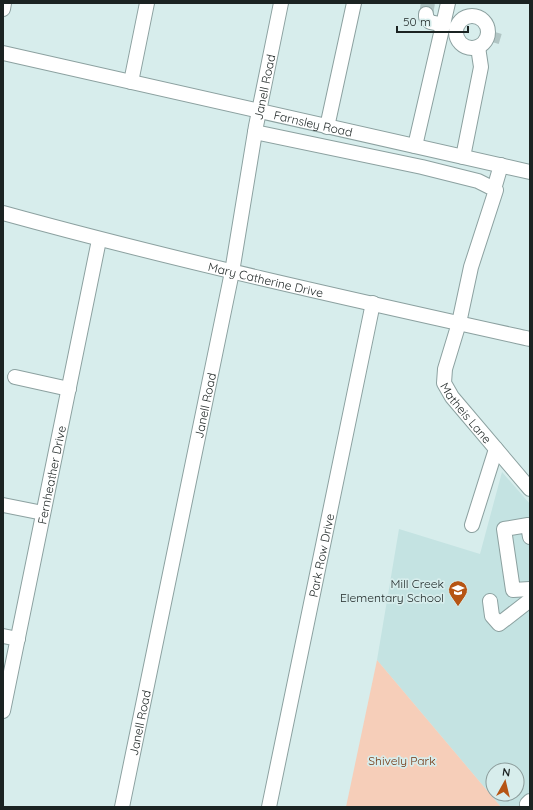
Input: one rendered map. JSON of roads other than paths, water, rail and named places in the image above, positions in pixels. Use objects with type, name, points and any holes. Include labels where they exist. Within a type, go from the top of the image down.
[{"type":"street","points":[[3,9],[4,3]]},
{"type":"street","points":[[131,82],[147,3]]},
{"type":"street","name":"Janell Road","points":[[122,807],[232,272],[255,132],[282,3]]},
{"type":"street","points":[[327,127],[354,3]]},
{"type":"street","points":[[417,166],[418,147],[448,3]]},
{"type":"street","points":[[462,157],[487,38],[478,17],[468,10],[456,27],[456,37],[462,45],[467,48],[487,38]]},
{"type":"street","points":[[426,14],[426,18],[430,22],[444,25]]},
{"type":"street","name":"Farnsley Road","points":[[3,53],[530,172]]},
{"type":"street","points":[[255,132],[417,166],[478,181],[494,189]]},
{"type":"street","points":[[459,323],[471,267],[496,190],[494,189],[501,165]]},
{"type":"street","name":"Mary Catherine Drive","points":[[3,213],[99,240],[232,272],[530,339]]},
{"type":"street","name":"Fernheather Drive","points":[[3,711],[99,240]]},
{"type":"street","name":"Park Row Drive","points":[[269,807],[373,303]]},
{"type":"street","name":"Matheis Lane","points":[[459,323],[445,369],[444,383],[452,397],[530,488]]},
{"type":"street","points":[[15,377],[69,389]]},
{"type":"street","points":[[472,525],[496,449]]},
{"type":"street","points":[[3,505],[44,513]]},
{"type":"street","points":[[530,537],[528,525],[504,529],[513,590],[530,588]]},
{"type":"street","points":[[490,601],[492,616],[499,624],[530,600]]},
{"type":"street","points":[[3,636],[18,639]]},
{"type":"street","points":[[529,807],[526,804],[530,801]]},
{"type":"tunnel","points":[[426,14],[428,3]]},
{"type":"tunnel","points":[[492,42],[495,32]]},
{"type":"place","name":"Mill Creek Elementary School","points":[[458,607]]},
{"type":"park label","name":"Shively Park","points":[[402,760]]}]
